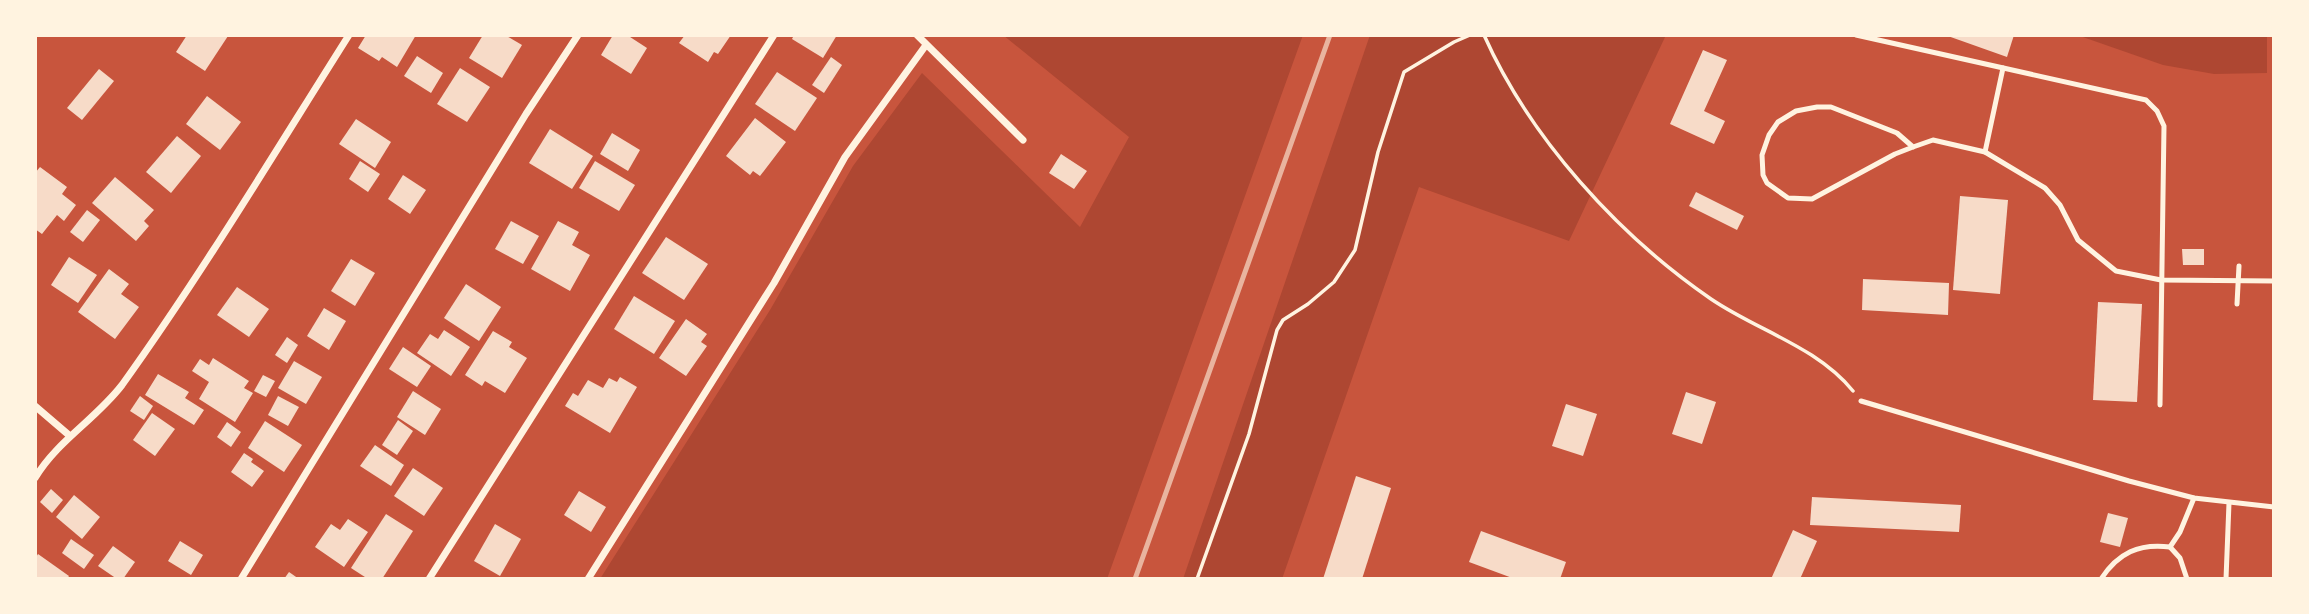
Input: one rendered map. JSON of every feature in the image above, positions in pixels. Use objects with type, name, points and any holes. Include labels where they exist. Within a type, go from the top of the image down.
[{"type":"street","points":[[35,478],[70,436],[103,409],[128,375],[201,270],[349,35]]},
{"type":"street","points":[[241,579],[526,114],[578,35]]},
{"type":"street","points":[[429,579],[774,35]]},
{"type":"street","points":[[916,35],[1023,140]]},
{"type":"street","points":[[587,579],[774,283],[845,157],[926,45]]},
{"type":"street","points":[[35,406],[70,436]]},
{"type":"lane","points":[[1856,35],[2146,100],[2157,111],[2164,126],[2160,405]]},
{"type":"lane","points":[[1985,152],[2003,68]]},
{"type":"lane","points":[[1913,148],[1897,133],[1831,107],[1817,107],[1796,111],[1778,122],[1769,135],[1762,155],[1763,174],[1767,183],[1788,198],[1812,199],[1895,154],[1913,148],[1933,140],[1985,152],[2045,188],[2060,205],[2078,240],[2116,271],[2161,280],[2274,281]]},
{"type":"lane","points":[[2237,303],[2239,266]]},
{"type":"lane","points":[[1861,401],[2194,498],[2274,507]]},
{"type":"lane","points":[[2170,547],[2180,532],[2194,498]]},
{"type":"lane","points":[[2227,579],[2229,503]]},
{"type":"lane","points":[[2101,579],[2110,566],[2142,546],[2170,547],[2180,558],[2187,579]]},
{"type":"path","points":[[1197,579],[1249,434],[1277,330],[1283,320],[1308,304],[1334,282],[1355,250],[1378,152],[1404,72],[1454,41],[1470,35]]},
{"type":"path","points":[[1484,35],[1498,66],[1547,139],[1592,196],[1639,243],[1710,299],[1751,324],[1820,359],[1840,376],[1861,401]]},
{"type":"shaded area","points":[[1003,35],[1303,35],[1107,579],[600,579],[770,310],[853,166],[922,73],[1080,227],[1129,137]]},
{"type":"shaded area","points":[[1370,35],[1666,35],[1569,241],[1419,187],[1282,579],[1183,579]]},
{"type":"shaded area","points":[[2077,35],[2267,35],[2267,73],[2214,74],[2163,65]]},
{"type":"building","points":[[187,35],[228,36],[205,71],[176,52]]},
{"type":"building","points":[[366,35],[416,35],[397,67],[382,57],[379,61],[358,48]]},
{"type":"building","points":[[483,35],[505,35],[522,45],[502,78],[469,58]]},
{"type":"building","points":[[613,35],[627,35],[647,48],[631,74],[601,55]]},
{"type":"building","points":[[685,35],[731,35],[718,54],[714,52],[708,62],[679,43]]},
{"type":"building","points":[[794,35],[837,35],[823,58],[792,39]]},
{"type":"building","points":[[1945,35],[2014,35],[2007,57]]},
{"type":"building","points":[[1703,50],[1727,60],[1704,111],[1725,121],[1714,144],[1670,124]]},
{"type":"building","points":[[417,56],[443,73],[431,93],[404,76]]},
{"type":"building","points":[[831,57],[842,65],[824,93],[812,85]]},
{"type":"building","points":[[460,68],[490,87],[467,122],[437,104]]},
{"type":"building","points":[[99,69],[114,81],[82,120],[67,108]]},
{"type":"building","points":[[777,72],[817,98],[795,131],[755,104]]},
{"type":"building","points":[[207,96],[241,122],[220,150],[186,124]]},
{"type":"building","points":[[755,118],[786,142],[760,176],[753,171],[750,175],[726,156]]},
{"type":"building","points":[[356,119],[391,142],[375,168],[339,144]]},
{"type":"building","points":[[550,129],[593,156],[572,189],[529,163]]},
{"type":"building","points":[[612,133],[640,150],[628,171],[600,154]]},
{"type":"building","points":[[177,136],[201,156],[171,193],[146,172]]},
{"type":"building","points":[[1061,154],[1087,171],[1074,189],[1049,173]]},
{"type":"building","points":[[360,161],[380,174],[368,192],[349,179]]},
{"type":"building","points":[[595,161],[635,185],[619,211],[579,188]]},
{"type":"building","points":[[40,167],[67,187],[62,194],[76,205],[64,221],[57,215],[42,234],[35,229],[35,173]]},
{"type":"building","points":[[403,175],[426,190],[410,214],[388,199]]},
{"type":"building","points":[[115,177],[154,210],[144,221],[149,226],[136,241],[92,203]]},
{"type":"building","points":[[1696,192],[1744,216],[1737,230],[1689,206]]},
{"type":"building","points":[[1960,196],[2008,200],[2000,294],[1953,290]]},
{"type":"building","points":[[87,210],[100,220],[83,242],[70,232]]},
{"type":"building","points":[[511,221],[539,236],[523,264],[495,249]]},
{"type":"building","points":[[558,221],[579,232],[572,245],[590,255],[570,291],[531,269]]},
{"type":"building","points":[[666,237],[708,264],[684,300],[642,273]]},
{"type":"building","points":[[2182,249],[2204,249],[2204,265],[2183,265]]},
{"type":"building","points":[[69,257],[97,275],[78,303],[51,285]]},
{"type":"building","points":[[351,259],[375,273],[355,306],[331,291]]},
{"type":"building","points":[[109,269],[129,284],[121,294],[139,307],[115,339],[78,312]]},
{"type":"building","points":[[1863,279],[1949,283],[1948,315],[1862,310]]},
{"type":"building","points":[[466,284],[501,307],[479,341],[444,318]]},
{"type":"building","points":[[237,287],[269,309],[249,337],[217,315]]},
{"type":"building","points":[[634,296],[675,321],[654,354],[614,329]]},
{"type":"building","points":[[2098,302],[2142,304],[2137,402],[2093,400]]},
{"type":"building","points":[[324,308],[346,321],[329,350],[307,336]]},
{"type":"building","points":[[686,319],[707,334],[701,342],[707,346],[686,376],[659,358]]},
{"type":"building","points":[[444,330],[470,347],[451,376],[417,353],[430,334],[438,339]]},
{"type":"building","points":[[493,331],[512,342],[509,347],[527,358],[505,393],[485,381],[482,386],[465,375]]},
{"type":"building","points":[[287,337],[298,345],[287,363],[275,355]]},
{"type":"building","points":[[403,347],[431,366],[417,387],[389,369]]},
{"type":"building","points":[[213,358],[249,381],[244,388],[253,393],[235,422],[199,399],[209,382],[192,371],[200,359],[209,365]]},
{"type":"building","points":[[294,361],[322,377],[306,404],[278,388]]},
{"type":"building","points":[[158,374],[189,392],[185,398],[204,410],[194,425],[145,395]]},
{"type":"building","points":[[263,375],[275,381],[266,397],[254,391]]},
{"type":"building","points":[[620,377],[637,387],[610,433],[565,406],[573,393],[578,396],[588,380],[603,388],[609,378],[617,382]]},
{"type":"building","points":[[413,391],[441,409],[425,435],[397,417]]},
{"type":"building","points":[[1686,392],[1716,402],[1702,444],[1672,434]]},
{"type":"building","points":[[140,396],[153,406],[144,420],[130,411]]},
{"type":"building","points":[[278,396],[299,407],[288,426],[268,415]]},
{"type":"building","points":[[1566,404],[1597,414],[1583,456],[1552,446]]},
{"type":"building","points":[[152,413],[175,429],[155,456],[133,440]]},
{"type":"building","points":[[398,420],[413,431],[397,455],[382,445]]},
{"type":"building","points":[[265,421],[302,445],[284,472],[248,448]]},
{"type":"building","points":[[227,422],[241,432],[231,447],[217,437]]},
{"type":"building","points":[[375,445],[404,465],[391,486],[360,466]]},
{"type":"building","points":[[244,453],[264,471],[252,487],[231,472]]},
{"type":"building","points":[[413,468],[443,488],[424,516],[394,496]]},
{"type":"building","points":[[1356,476],[1391,488],[1362,579],[1323,579]]},
{"type":"building","points":[[51,489],[63,500],[52,513],[40,502]]},
{"type":"building","points":[[579,491],[606,507],[591,532],[564,515]]},
{"type":"building","points":[[74,495],[100,517],[82,539],[56,517]]},
{"type":"building","points":[[1812,497],[1961,505],[1959,532],[1810,525]]},
{"type":"building","points":[[2108,513],[2128,518],[2120,547],[2100,542]]},
{"type":"building","points":[[386,514],[413,531],[382,579],[368,579],[351,568]]},
{"type":"building","points":[[348,519],[368,532],[344,567],[315,547],[331,524],[340,530]]},
{"type":"building","points":[[495,524],[521,539],[500,576],[474,561]]},
{"type":"building","points":[[1793,530],[1817,541],[1800,579],[1771,579]]},
{"type":"building","points":[[1481,531],[1566,562],[1560,579],[1515,579],[1469,562]]},
{"type":"building","points":[[71,539],[94,555],[84,569],[62,553]]},
{"type":"building","points":[[180,541],[203,555],[191,575],[168,561]]},
{"type":"building","points":[[113,546],[135,562],[123,579],[117,579],[98,566]]},
{"type":"building","points":[[38,554],[69,576],[67,579],[35,579],[35,559]]},
{"type":"building","points":[[289,572],[299,579],[284,579]]},
{"type":"railway","points":[[1135,579],[1330,35]]}]
